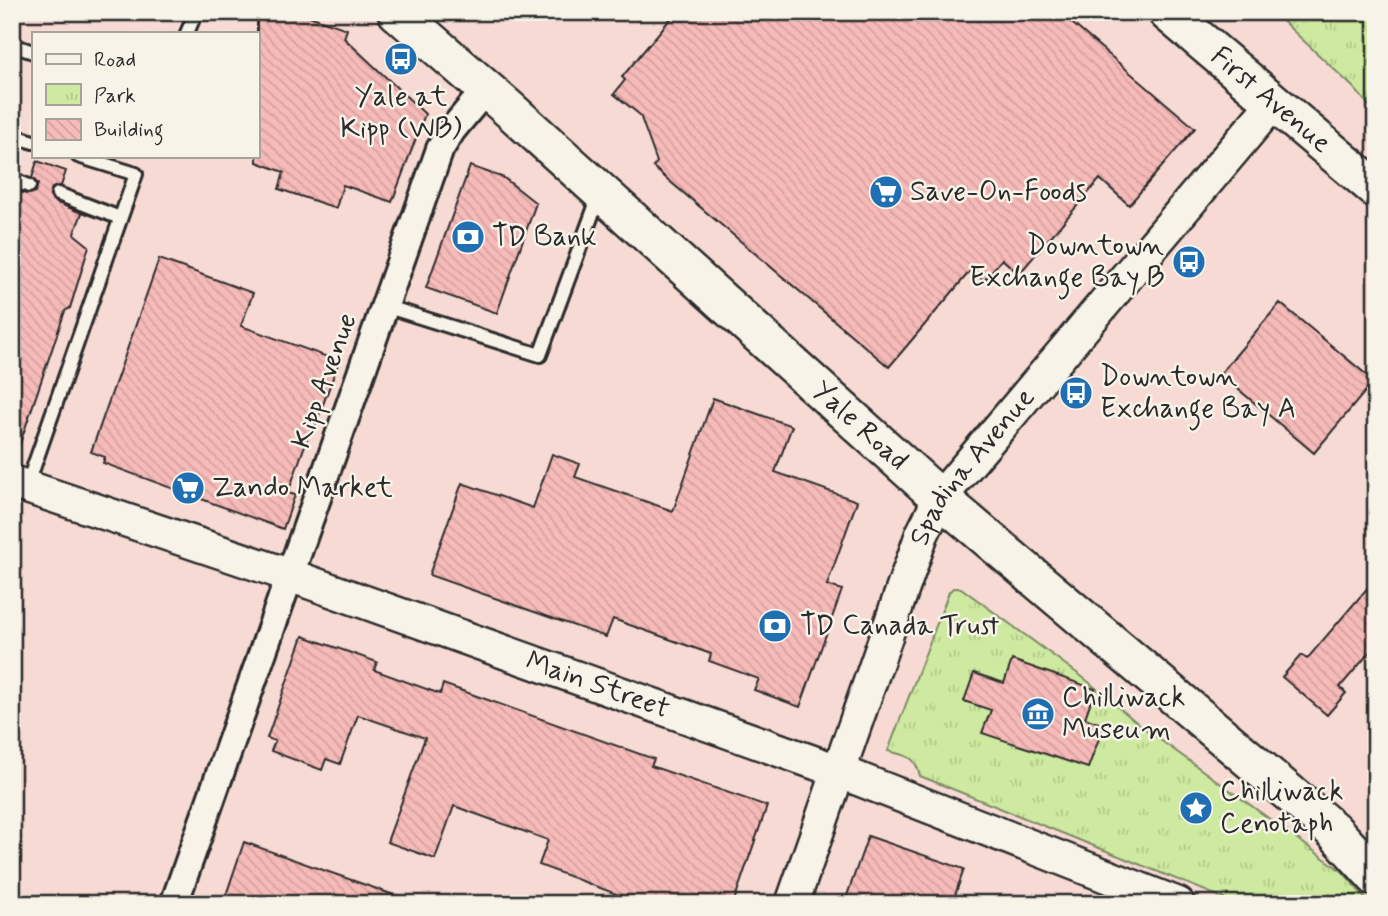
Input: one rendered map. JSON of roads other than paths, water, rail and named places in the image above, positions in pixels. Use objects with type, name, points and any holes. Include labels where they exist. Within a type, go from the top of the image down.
[{"type":"main road","name":"Yale Road","points":[[397,12],[940,498],[1333,830],[1376,877]]},
{"type":"main road","name":"First Avenue","points":[[1167,12],[1376,189]]},
{"type":"main road","name":"Yale Road","points":[[1333,830],[1376,855]]},
{"type":"street","name":"Kipp Avenue","points":[[174,904],[440,149],[486,89]]},
{"type":"street","name":"Spadina Avenue","points":[[792,904],[922,534],[940,498],[1274,102]]},
{"type":"street","name":"Main Street","points":[[20,484],[289,575],[838,771],[1178,904]]},
{"type":"lane","points":[[187,32],[196,12]]},
{"type":"lane","points":[[12,45],[32,52]]},
{"type":"lane","points":[[12,146],[25,139],[32,142]]},
{"type":"lane","points":[[20,484],[136,174],[84,158]]},
{"type":"lane","points":[[12,179],[29,186]]},
{"type":"lane","points":[[385,306],[540,355],[600,192]]},
{"type":"lane","points":[[58,194],[120,218]]},
{"type":"place","name":"Yale at Kipp (WB)","points":[[401,59]]},
{"type":"place","name":"Save-On-Foods","points":[[886,192]]},
{"type":"place","name":"TD Bank","points":[[468,237]]},
{"type":"place","name":"Downtown Exchange Bay B","points":[[1189,262]]},
{"type":"place","name":"Downtown Exchange Bay A","points":[[1076,393]]},
{"type":"place","name":"Zando Market","points":[[188,488]]},
{"type":"place","name":"TD Canada Trust","points":[[775,626]]},
{"type":"place","name":"Chilliwack Museum","points":[[1038,714]]},
{"type":"place","name":"Chilliwack Cenotaph","points":[[1196,808]]}]
